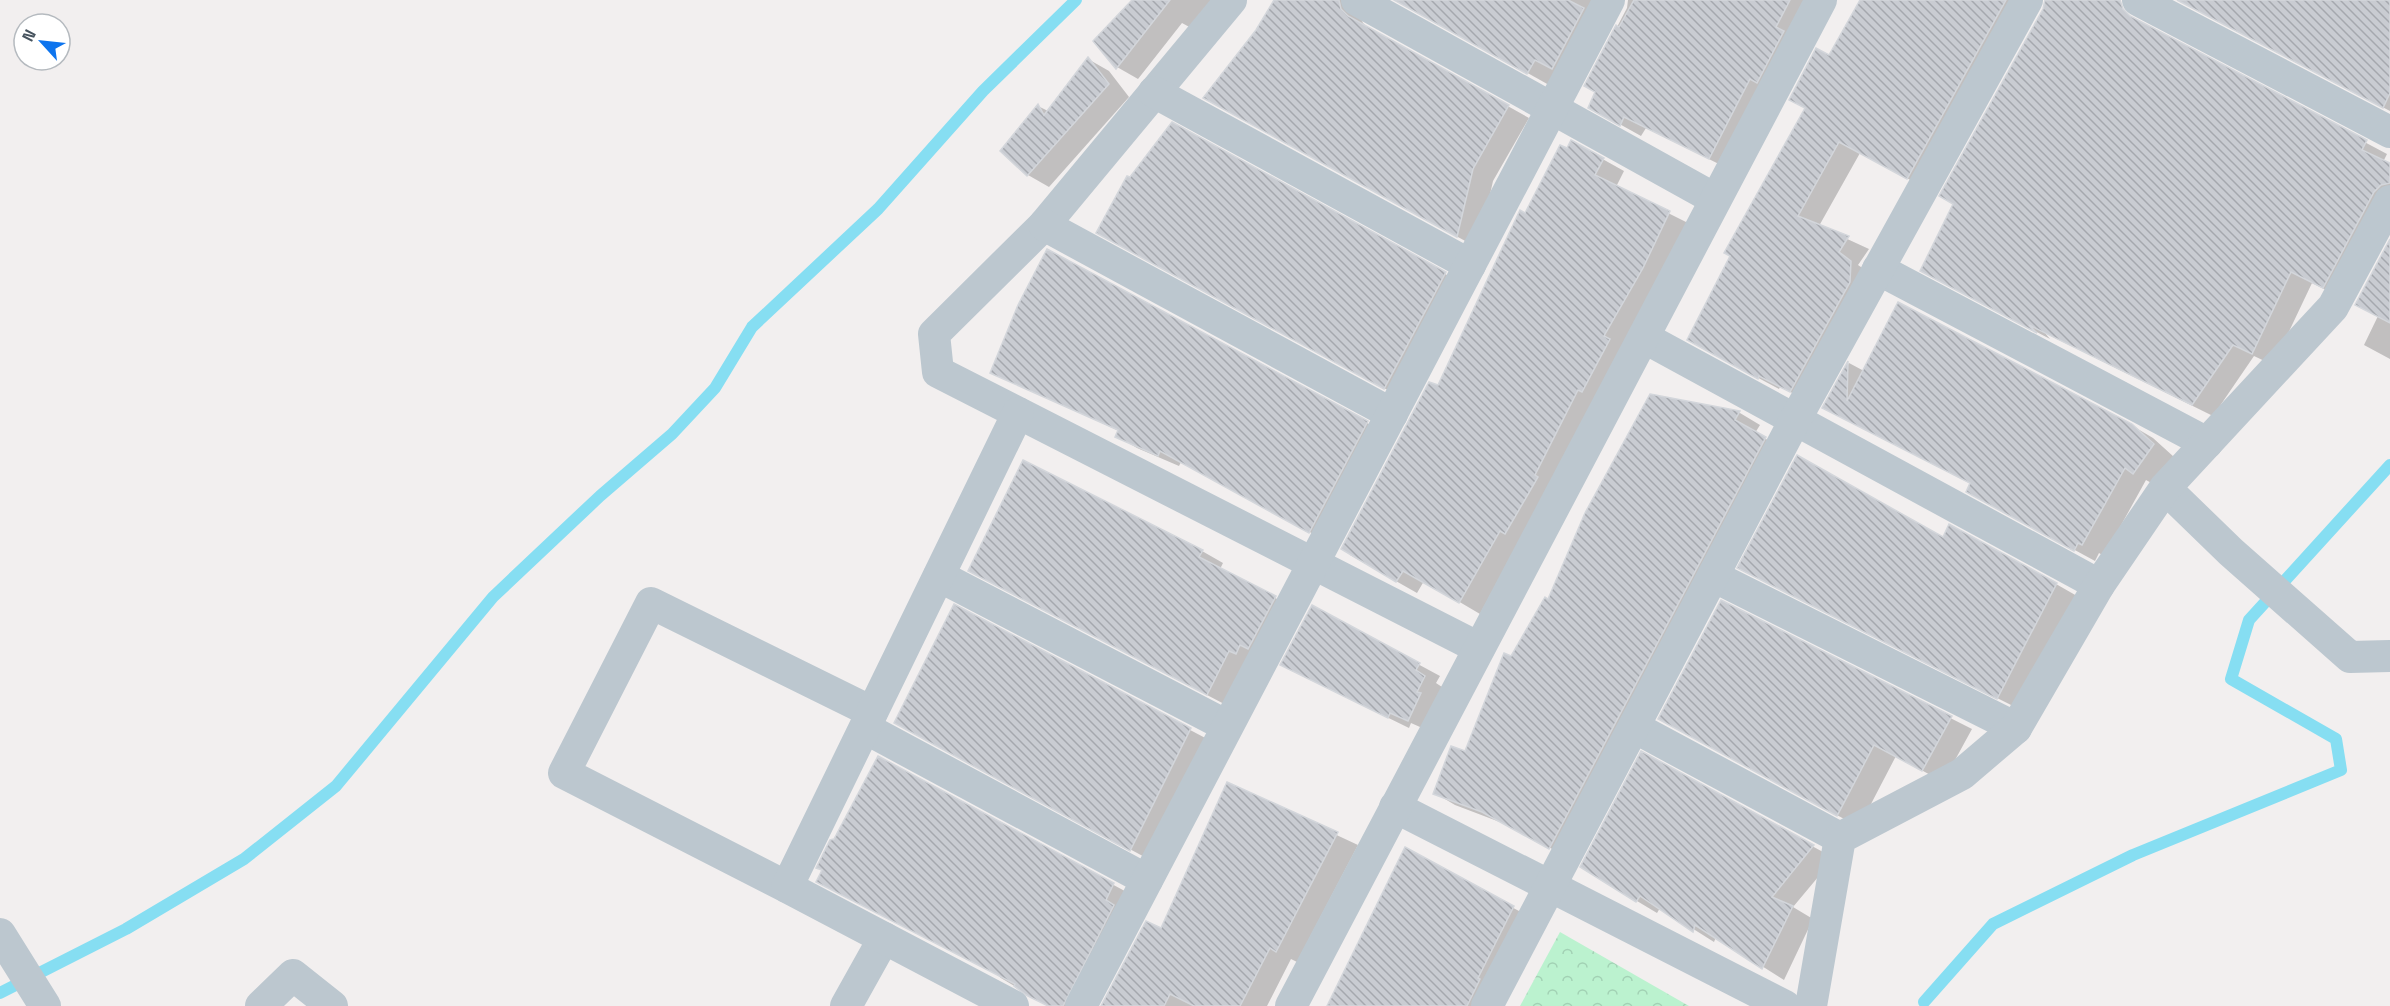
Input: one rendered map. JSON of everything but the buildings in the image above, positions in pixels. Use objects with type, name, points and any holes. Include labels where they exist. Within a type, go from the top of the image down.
[{"type":"street","points":[[1231,0],[1044,225],[934,334],[938,372],[1479,648]]},
{"type":"street","points":[[1357,0],[1715,199]]},
{"type":"street","points":[[1081,1006],[1609,0]]},
{"type":"street","points":[[1291,1006],[1645,338],[1715,199],[1821,0]]},
{"type":"street","points":[[1486,1006],[1795,420],[2027,0]]},
{"type":"street","points":[[2138,0],[2390,132]]},
{"type":"street","points":[[1154,93],[1470,265]]},
{"type":"street","points":[[1840,838],[1962,774],[2016,728],[2099,585],[2165,488],[2333,307],[2390,201]]},
{"type":"street","points":[[1044,225],[1392,414]]},
{"type":"street","points":[[1878,269],[2207,444]]},
{"type":"street","points":[[1645,338],[2099,585]]},
{"type":"street","points":[[787,887],[1018,413]]},
{"type":"street","points":[[2165,488],[2256,574],[2350,657],[2390,656]]},
{"type":"street","points":[[939,576],[1227,726]]},
{"type":"street","points":[[1713,576],[2016,728]]},
{"type":"street","points":[[1013,1006],[564,773],[651,603],[869,720],[1147,880]]},
{"type":"street","points":[[1634,727],[1840,838]]},
{"type":"street","points":[[1395,807],[1785,1006]]},
{"type":"street","points":[[1810,1006],[1840,838]]},
{"type":"street","points":[[0,934],[45,1006]]},
{"type":"street","points":[[846,1006],[884,938]]},
{"type":"street","points":[[261,1006],[293,975],[332,1006]]},
{"type":"green space","points":[[1560,932],[1689,1006],[1520,1006]]},
{"type":"waterway","points":[[0,993],[126,929],[244,859],[336,786],[493,597],[600,496],[672,434],[715,388],[752,327],[878,209],[983,91],[1076,0]]},
{"type":"waterway","points":[[1924,1002],[1993,924],[2133,855],[2341,770],[2336,739],[2231,679],[2249,620],[2390,465]]}]
